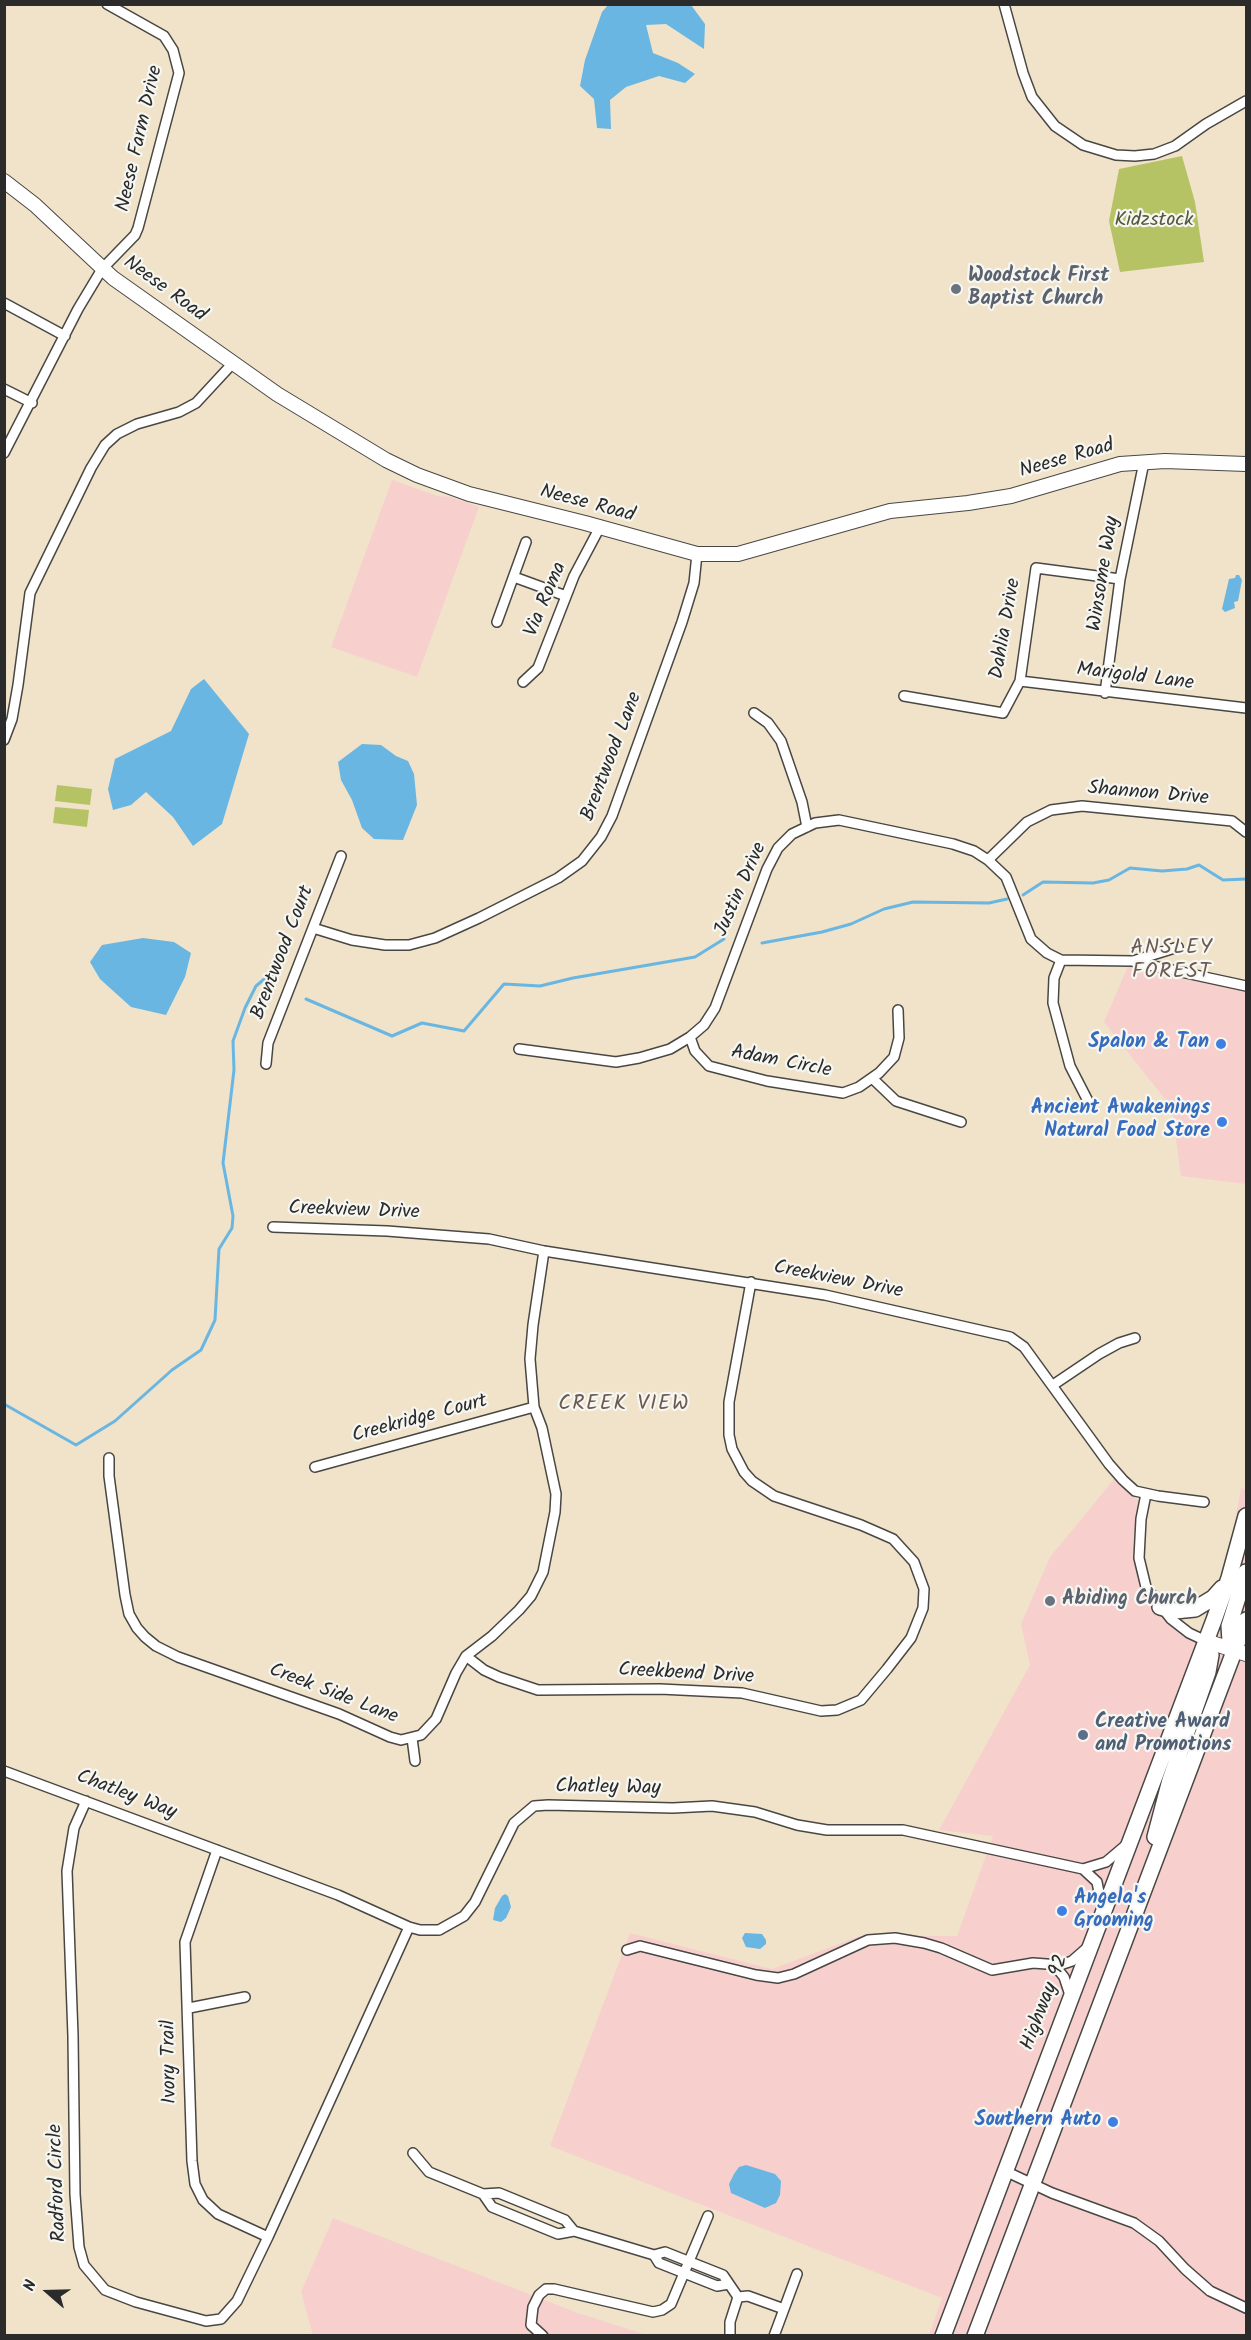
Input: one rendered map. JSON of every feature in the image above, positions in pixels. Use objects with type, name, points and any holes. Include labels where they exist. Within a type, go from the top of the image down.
[{"type":"main road","name":"Highway 92","points":[[943,2336],[1206,1641],[1229,1578],[1246,1516]]},
{"type":"main road","points":[[1243,1655],[1230,1641],[1229,1626],[1246,1572]]},
{"type":"main road","points":[[1160,1607],[1175,1611],[1195,1609],[1213,1598],[1229,1578]]},
{"type":"main road","points":[[975,2336],[1226,1672],[1243,1655],[1246,1620]]},
{"type":"main road","points":[[1152,1867],[1153,1847],[1162,1809],[1208,1672],[1211,1655],[1206,1641]]},
{"type":"street","name":"Neese Farm Drive","points":[[4,453],[102,269],[135,235],[178,73],[173,50],[164,36],[127,9],[107,4]]},
{"type":"street","points":[[1004,4],[1032,97],[1055,126],[1089,147],[1125,156],[1164,151],[1246,101]]},
{"type":"street","name":"Neese Road","points":[[4,181],[35,205],[102,269],[233,363],[306,412],[379,456],[417,475],[469,494],[697,554],[738,554],[890,511],[991,500],[1112,466],[1144,462],[1246,464]]},
{"type":"street","points":[[5,305],[65,336]]},
{"type":"street","points":[[4,740],[12,718],[18,685],[30,593],[91,468],[105,445],[117,434],[137,424],[179,412],[196,403],[233,363]]},
{"type":"street","points":[[4,388],[32,403]]},
{"type":"street","name":"Winsome Way","points":[[1105,693],[1120,579],[1144,462]]},
{"type":"street","name":"Via Roma","points":[[523,682],[538,669],[566,596],[600,527]]},
{"type":"street","points":[[496,622],[526,542]]},
{"type":"street","name":"Brentwood Lane","points":[[313,928],[352,940],[385,945],[409,945],[435,938],[479,918],[558,878],[582,861],[601,837],[612,816],[682,622],[694,584],[697,554]]},
{"type":"street","name":"Dahlia Drive","points":[[904,696],[1003,713],[1020,681],[1036,568],[1120,579]]},
{"type":"street","points":[[513,577],[566,596]]},
{"type":"street","name":"Marigold Lane","points":[[1020,681],[1105,693],[1246,708]]},
{"type":"street","points":[[754,712],[768,723],[781,741],[802,802],[807,827]]},
{"type":"street","name":"Shannon Drive","points":[[988,860],[1028,822],[1051,810],[1082,806],[1232,821],[1246,832]]},
{"type":"street","name":"Justin Drive","points":[[519,1049],[616,1062],[670,1049],[690,1037],[704,1025],[715,1008],[759,889],[778,848],[792,834],[807,827],[839,820],[953,844],[974,851],[988,860],[1006,877],[1031,939],[1047,953],[1060,960]]},
{"type":"street","name":"Brentwood Court","points":[[266,1064],[268,1043],[341,856]]},
{"type":"street","points":[[1133,961],[1178,948]]},
{"type":"street","points":[[1089,1103],[1070,1066],[1053,1003],[1054,978],[1060,960],[1133,961],[1246,986]]},
{"type":"street","name":"Adam Circle","points":[[690,1037],[695,1051],[709,1066],[767,1081],[843,1093],[859,1087],[872,1078],[894,1057],[899,1038],[898,1010]]},
{"type":"street","points":[[872,1078],[896,1101],[961,1122]]},
{"type":"street","name":"Creekview Drive","points":[[273,1227],[463,1236],[544,1251],[751,1282],[846,1300],[1010,1337],[1024,1347],[1123,1480],[1135,1491],[1146,1494]]},
{"type":"street","name":"Creek Side Lane","points":[[109,1458],[109,1476],[125,1595],[129,1614],[136,1628],[145,1637],[156,1646],[178,1657],[339,1714],[390,1737],[401,1740],[421,1734],[436,1719],[466,1656],[492,1636],[519,1610],[531,1596],[543,1572],[555,1512],[556,1494],[542,1428],[534,1407],[530,1359],[544,1251]]},
{"type":"street","name":"Creekbend Drive","points":[[466,1656],[484,1670],[538,1690],[660,1689],[742,1693],[821,1711],[837,1710],[861,1700],[899,1654],[911,1638],[923,1608],[924,1589],[914,1562],[892,1539],[774,1496],[752,1481],[744,1472],[732,1449],[729,1435],[729,1402],[751,1282]]},
{"type":"street","points":[[1053,1385],[1099,1353],[1135,1338]]},
{"type":"street","name":"Creekridge Court","points":[[315,1467],[534,1407]]},
{"type":"street","points":[[1204,1502],[1146,1494],[1141,1520],[1139,1558],[1146,1587],[1160,1607],[1179,1626],[1206,1641],[1243,1655]]},
{"type":"street","points":[[412,1738],[415,1761]]},
{"type":"street","name":"Chatley Way","points":[[4,1771],[338,1895],[409,1927],[439,1930],[464,1916],[475,1902],[514,1823],[534,1806],[712,1806],[755,1812],[797,1825],[827,1830],[903,1830],[1083,1869]]},
{"type":"street","name":"Radford Circle","points":[[87,1801],[74,1827],[67,1871],[73,2036],[75,2194],[79,2247],[84,2265],[105,2290],[136,2302],[206,2321],[221,2319],[237,2301],[409,1927]]},
{"type":"street","points":[[1083,1869],[1106,1862],[1130,1841]]},
{"type":"street","name":"Ivory Trail","points":[[217,1850],[186,1942],[189,2093],[195,2184],[203,2200],[218,2214],[268,2237]]},
{"type":"street","points":[[1083,1869],[1092,1875],[1099,1887],[1102,1915]]},
{"type":"street","points":[[627,1950],[640,1946],[756,1975],[778,1978],[794,1974],[868,1940],[895,1938],[941,1948],[992,1970],[1033,1963],[1055,1966],[1072,1960],[1090,1945]]},
{"type":"street","points":[[1055,1966],[1064,1977],[1071,1998]]},
{"type":"street","points":[[189,2008],[245,1997]]},
{"type":"street","points":[[413,2153],[429,2172],[483,2194],[499,2193],[565,2220],[574,2231]]},
{"type":"street","points":[[1005,2171],[1052,2193],[1104,2211],[1141,2228],[1159,2241],[1198,2282],[1223,2299],[1246,2308]]},
{"type":"street","points":[[483,2194],[492,2207],[558,2234],[574,2231],[654,2255],[665,2252],[689,2261],[723,2275],[738,2297]]},
{"type":"street","points":[[543,2336],[531,2325],[533,2307],[539,2295],[546,2289],[653,2312],[662,2310],[671,2304],[708,2216]]},
{"type":"street","points":[[654,2255],[659,2264],[717,2286],[729,2284]]},
{"type":"street","points":[[774,2336],[797,2274]]},
{"type":"street","points":[[738,2297],[748,2296],[784,2308]]},
{"type":"street","points":[[730,2336],[730,2322],[738,2297]]},
{"type":"shaded area","points":[[392,480],[479,507],[417,677],[331,647]]},
{"type":"shaded area","points":[[1131,959],[1246,980],[1246,1184],[1181,1176],[1172,1108],[1104,1022]]},
{"type":"shaded area","points":[[1115,1478],[1143,1506],[1138,1552],[1146,1593],[1211,1648],[1241,1488],[1246,1490],[1246,2335],[929,2335],[942,2298],[550,2146],[630,1933],[772,1969],[860,1936],[957,1936],[993,1836],[939,1830],[1030,1665],[1021,1624],[1050,1557]]},
{"type":"shaded area","points":[[333,2218],[578,2313],[647,2335],[313,2335],[301,2292]]},
{"type":"green space","name":"Kidzstock","points":[[1182,156],[1195,202],[1204,262],[1120,272],[1109,221],[1119,169]]},
{"type":"green space","points":[[57,785],[92,789],[90,805],[55,801]]},
{"type":"green space","points":[[55,807],[89,810],[87,827],[53,823]]},
{"type":"water","points":[[608,5],[691,5],[705,24],[704,49],[666,24],[646,25],[653,53],[678,63],[695,74],[685,83],[659,76],[626,87],[610,100],[611,129],[597,128],[594,99],[580,86],[585,60],[602,12]]},
{"type":"water","points":[[1239,575],[1242,580],[1238,601],[1234,602],[1235,608],[1225,612],[1222,609],[1229,579],[1235,578]]},
{"type":"water","points":[[204,679],[249,734],[222,824],[193,846],[173,817],[146,792],[131,805],[113,810],[108,789],[115,759],[171,731],[191,689]]},
{"type":"water","points":[[362,744],[381,745],[396,756],[408,761],[414,774],[417,805],[403,840],[374,839],[362,828],[352,800],[341,780],[338,762]]},
{"type":"water","points":[[143,938],[174,942],[191,953],[185,977],[166,1015],[131,1007],[100,979],[90,962],[102,945]]},
{"type":"water","points":[[505,1894],[508,1896],[511,1907],[506,1918],[501,1922],[493,1920],[495,1908]]},
{"type":"water","points":[[745,1933],[762,1934],[766,1944],[760,1949],[746,1947],[742,1938]]},
{"type":"water","points":[[746,2165],[775,2174],[781,2181],[780,2195],[776,2203],[765,2208],[731,2193],[729,2184],[734,2174],[739,2167]]},
{"type":"waterway","points":[[1023,895],[1043,882],[1093,883],[1109,880],[1130,868],[1162,871],[1187,869],[1199,865],[1223,880],[1246,879]]},
{"type":"waterway","points":[[762,943],[822,932],[851,924],[884,909],[913,902],[989,903],[1007,899]]},
{"type":"waterway","points":[[306,999],[392,1036],[422,1023],[464,1031],[504,984],[540,986],[695,957],[724,939]]},
{"type":"waterway","points":[[4,1404],[76,1445],[115,1421],[172,1370],[201,1350],[215,1320],[219,1249],[232,1228],[233,1216],[223,1163],[234,1070],[233,1041],[256,986],[268,976],[272,976]]},
{"type":"place","name":"Woodstock First Baptist Church","points":[[956,289]]},
{"type":"place","name":"Spalon & Tan","points":[[1221,1044]]},
{"type":"place","name":"Ancient Awakenings Natural Food Store","points":[[1222,1122]]},
{"type":"place","name":"Abiding Church","points":[[1050,1601]]},
{"type":"place","name":"Creative Award and Promotions","points":[[1083,1735]]},
{"type":"place","name":"Angela's Grooming","points":[[1062,1911]]},
{"type":"place","name":"Southern Auto","points":[[1113,2122]]},
{"type":"district","name":"ANSLEY FOREST","points":[[1172,961]]},
{"type":"district","name":"CREEK VIEW","points":[[624,1405]]}]
